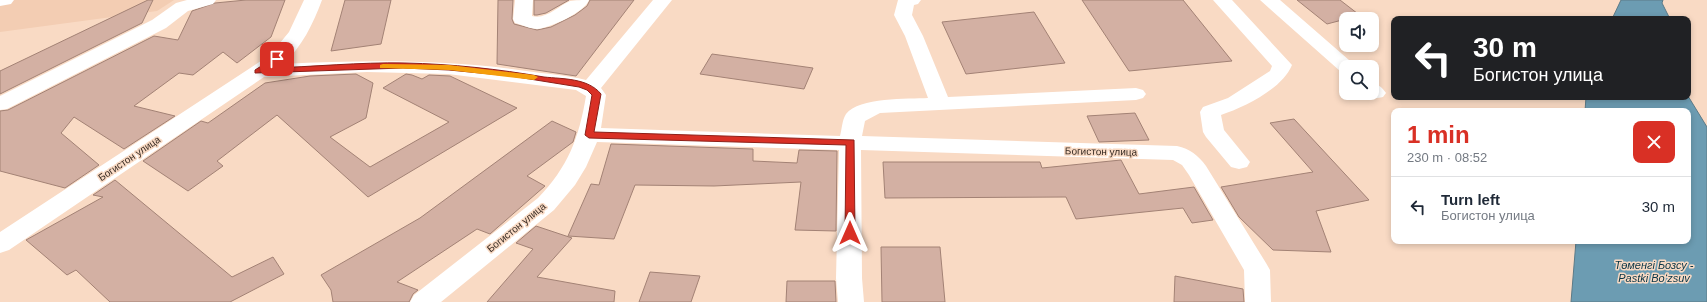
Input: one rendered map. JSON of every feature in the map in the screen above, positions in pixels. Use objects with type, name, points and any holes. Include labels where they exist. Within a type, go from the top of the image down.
[{"type":"street","points":[[0,1],[5,0]]},
{"type":"street","points":[[0,104],[159,24],[182,7],[207,0]]},
{"type":"street","name":"Богистон улица","points":[[0,244],[277,59],[291,44],[301,30],[313,0]]},
{"type":"street","points":[[524,0],[522,19],[537,23],[558,16],[579,3],[580,0]]},
{"type":"street","points":[[258,71],[403,66],[449,67],[511,74],[581,85],[590,89],[663,0]]},
{"type":"street","points":[[912,0],[906,1],[903,15],[914,36],[940,103]]},
{"type":"street","points":[[1222,0],[1282,65],[1278,74],[1235,103],[1210,112],[1214,132],[1239,162]]},
{"type":"street","points":[[1269,0],[1339,60]]},
{"type":"street","name":"Богистон улица","points":[[423,302],[546,204],[562,188],[574,169],[589,135],[596,94],[590,89]]},
{"type":"street","points":[[851,302],[850,142],[855,117],[876,107],[1136,94]]},
{"type":"street","name":"Богистон улица","points":[[589,135],[1178,153],[1190,160],[1257,270],[1258,302]]},
{"type":"shaded area","points":[[0,0],[174,0],[157,11],[0,32]]},
{"type":"water","points":[[1621,0],[1663,0],[1662,3],[1668,16],[1613,16]]},
{"type":"water","name":"Төменгі Бозсу - Pastki Boʻzsuv","points":[[1586,100],[1690,100],[1707,127],[1707,302],[1571,302],[1576,244],[1691,244],[1691,108],[1585,108]]},
{"type":"building","points":[[148,0],[153,0],[142,23],[0,94],[0,71]]},
{"type":"building","points":[[246,0],[285,0],[271,37],[237,63],[223,52],[193,75],[179,73],[134,106],[175,116],[124,149],[74,117],[61,133],[99,165],[65,188],[0,171],[0,111],[8,110],[154,36],[178,40],[192,11],[215,3]]},
{"type":"building","points":[[345,0],[391,0],[381,44],[331,51]]},
{"type":"building","points":[[498,0],[513,0],[512,19],[514,24],[537,30],[551,27],[575,15],[587,6],[590,0],[634,0],[576,76],[497,64]]},
{"type":"building","points":[[534,0],[569,0],[546,13],[534,15]]},
{"type":"building","points":[[1082,0],[1183,0],[1232,61],[1129,71]]},
{"type":"building","points":[[1297,0],[1340,0],[1356,12],[1339,12],[1339,21],[1327,24]]},
{"type":"building","points":[[1034,12],[1065,63],[966,74],[942,22]]},
{"type":"building","points":[[712,54],[813,68],[804,89],[700,74]]},
{"type":"building","points":[[356,74],[373,83],[366,118],[330,137],[370,167],[449,122],[383,88],[406,74],[422,79],[429,75],[450,76],[517,108],[368,197],[277,115],[217,161],[223,166],[188,191],[143,161],[201,121],[208,123],[265,83],[310,76]]},
{"type":"building","points":[[1135,113],[1149,140],[1099,142],[1087,116]]},
{"type":"building","points":[[1294,119],[1369,200],[1316,211],[1331,252],[1273,250],[1239,217],[1221,187],[1313,172],[1270,123]]},
{"type":"building","points":[[552,121],[576,132],[573,142],[527,176],[545,186],[490,234],[477,229],[397,282],[418,290],[413,294],[409,302],[333,302],[331,290],[321,275],[420,218]]},
{"type":"building","points":[[611,144],[753,149],[753,161],[797,163],[799,150],[837,151],[836,231],[795,230],[801,182],[714,186],[635,185],[614,239],[568,236],[591,184],[599,185]]},
{"type":"building","points":[[1121,160],[1139,194],[1194,187],[1213,220],[1192,223],[1183,208],[1076,219],[1066,197],[885,198],[883,162],[1040,162],[1042,168]]},
{"type":"building","points":[[115,180],[232,277],[273,257],[284,274],[230,302],[110,302],[76,270],[67,275],[26,240],[103,197],[93,195]]},
{"type":"building","points":[[536,226],[572,238],[537,277],[615,291],[614,302],[487,302],[533,249],[516,243]]},
{"type":"building","points":[[881,247],[940,247],[945,302],[882,302]]},
{"type":"building","points":[[650,272],[700,276],[691,302],[639,302]]},
{"type":"building","points":[[1175,276],[1243,289],[1244,302],[1174,302]]},
{"type":"building","points":[[787,281],[835,281],[836,302],[786,302]]},
{"type":"slow traffic","points":[[383,66],[449,67],[534,77]]},
{"type":"route","points":[[277,59],[258,71],[403,66],[449,67],[511,74],[581,85],[590,89],[596,94],[594,115],[589,135],[850,142],[850,233]]}]
